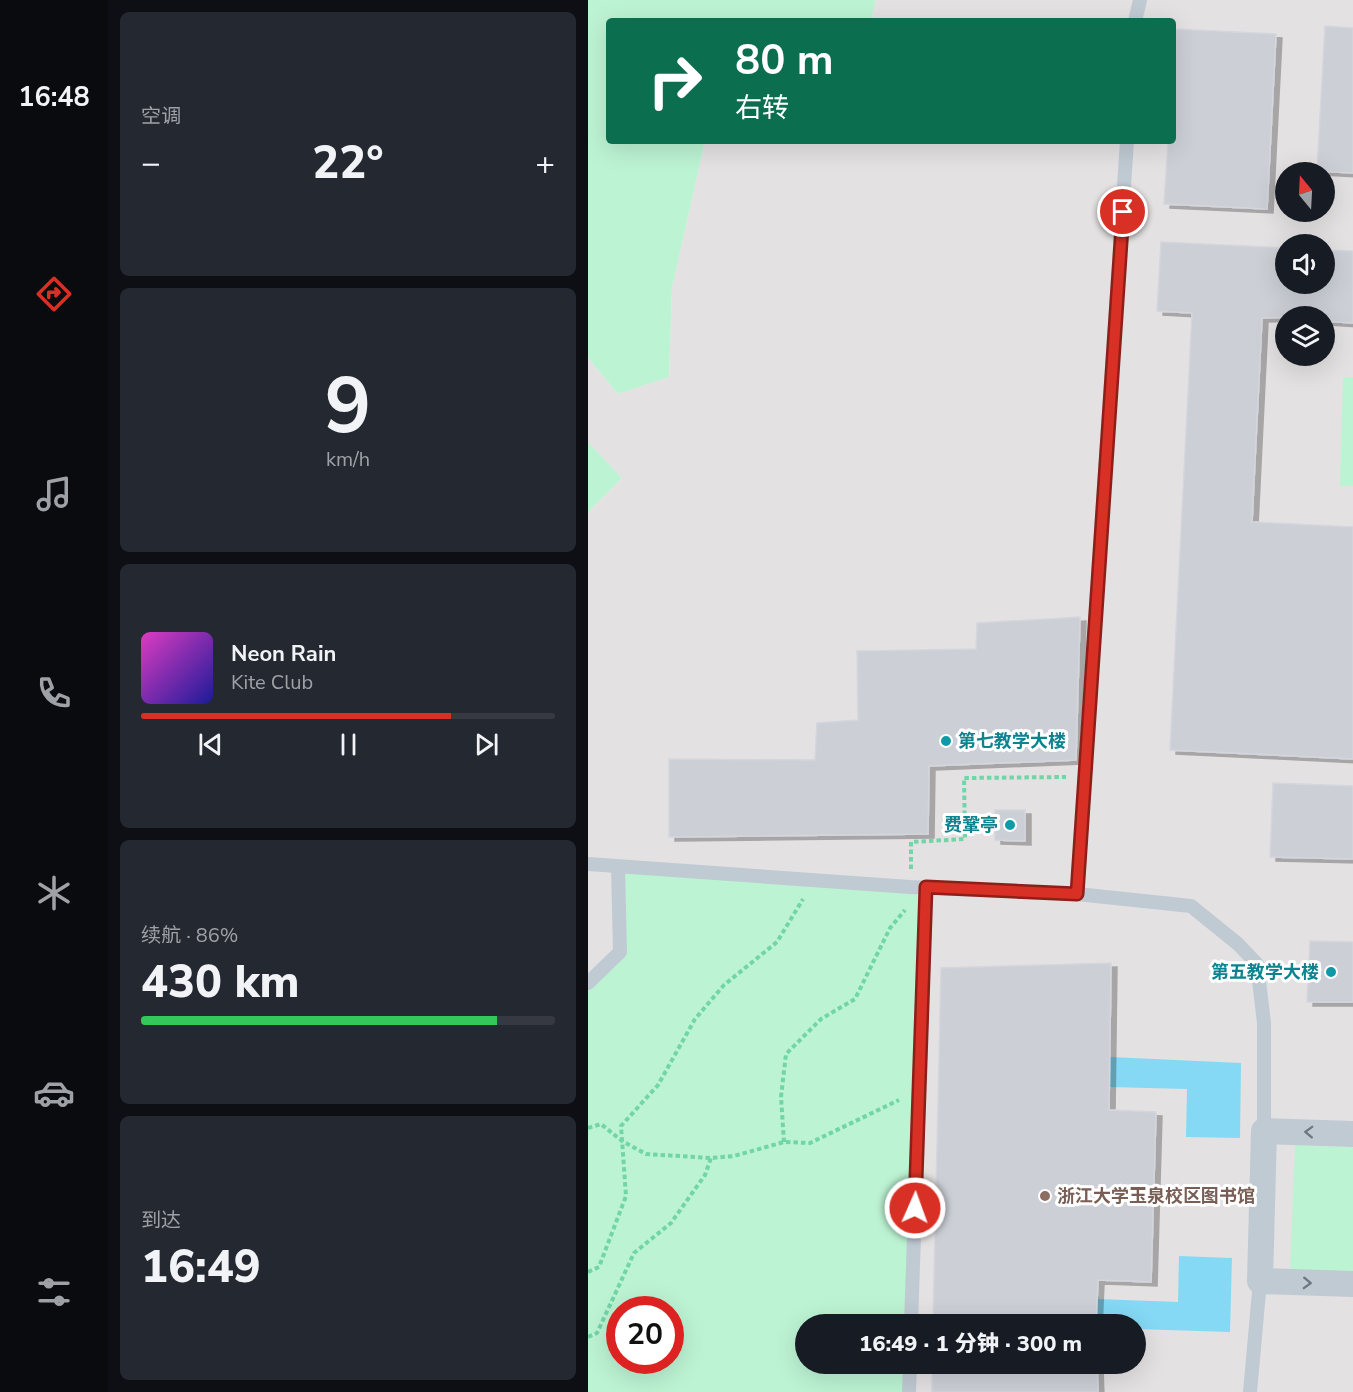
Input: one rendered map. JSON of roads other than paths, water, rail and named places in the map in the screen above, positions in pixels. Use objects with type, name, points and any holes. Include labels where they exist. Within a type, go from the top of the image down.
[{"type":"street","points":[[1353,1134],[1264,1131],[1260,1281],[1353,1284]]},
{"type":"lane","points":[[1136,18],[1140,0]]},
{"type":"lane","points":[[1077,894],[1127,144]]},
{"type":"lane","points":[[588,864],[910,887],[1077,894],[1191,906],[1238,944],[1257,964],[1264,1023],[1264,1131]]},
{"type":"lane","points":[[588,983],[620,951],[618,867]]},
{"type":"lane","points":[[911,1314],[926,887]]},
{"type":"lane","points":[[1250,1392],[1260,1281]]},
{"type":"lane","points":[[909,1392],[910,1374]]},
{"type":"water","points":[[1110,1057],[1241,1063],[1240,1138],[1186,1137],[1187,1089],[1109,1087]]},
{"type":"water","points":[[1179,1256],[1232,1258],[1230,1332],[1146,1329],[1146,1314],[1096,1314],[1097,1299],[1178,1302]]},
{"type":"place","name":"第七教学大楼","points":[[946,741]]},
{"type":"place","name":"费鞏亭","points":[[1010,825]]},
{"type":"place","name":"第五教学大楼","points":[[1331,972]]},
{"type":"place","name":"浙江大学玉泉校区图书馆","points":[[1045,1196]]}]
